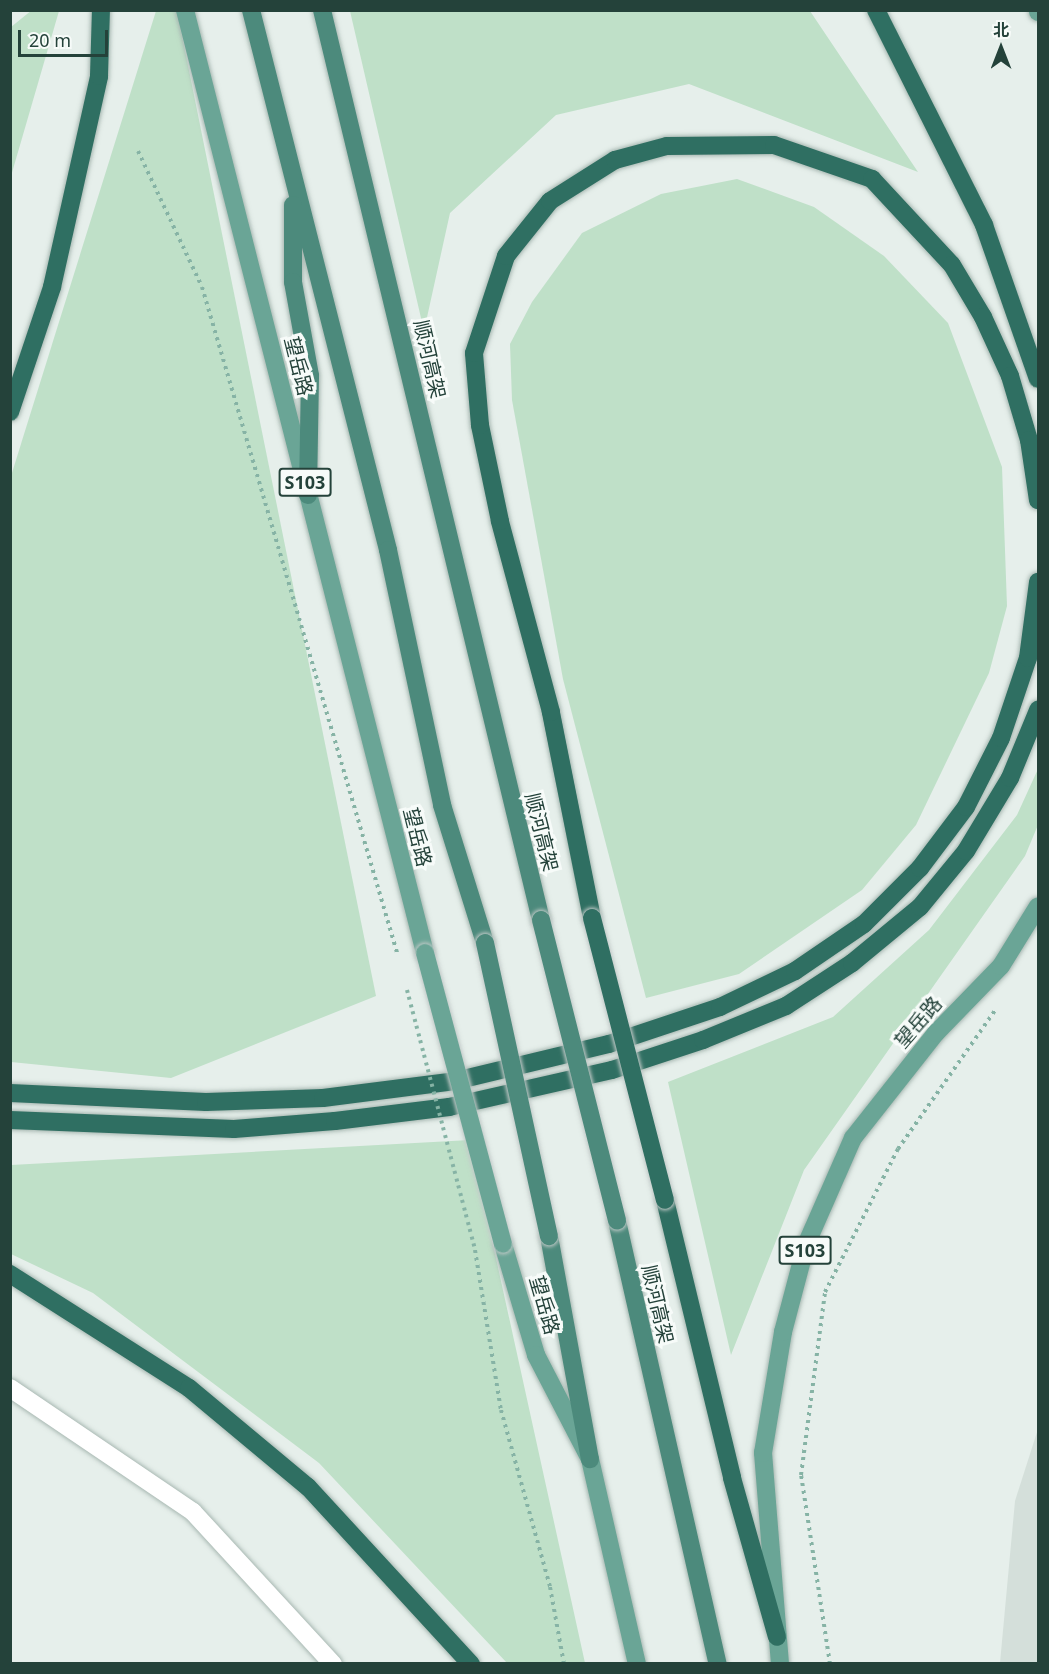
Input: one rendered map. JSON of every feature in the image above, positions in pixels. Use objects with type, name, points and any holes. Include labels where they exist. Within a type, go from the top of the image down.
[{"type":"highway","points":[[10,412],[55,275],[99,76],[100,10]]},
{"type":"highway","points":[[251,10],[388,550],[442,805],[485,943],[549,1236],[590,1459]]},
{"type":"highway","name":"顺河高架","points":[[322,10],[541,920],[617,1221],[718,1664]]},
{"type":"highway","points":[[876,10],[984,225],[1038,379]]},
{"type":"highway","points":[[777,1637],[732,1478],[665,1200],[592,918],[551,712],[500,521],[480,425],[474,353],[506,256],[550,201],[615,160],[667,146],[774,145],[872,179],[952,265],[983,317],[1010,376],[1029,440],[1038,500]]},
{"type":"highway","points":[[293,176],[293,282],[310,376],[308,495]]},
{"type":"highway","points":[[10,1093],[206,1102],[322,1098],[455,1081],[609,1044],[720,1007],[795,970],[864,924],[920,868],[966,807],[1001,738],[1028,658],[1038,582]]},
{"type":"highway","points":[[10,1120],[234,1129],[335,1121],[449,1107],[612,1070],[703,1040],[786,1006],[852,963],[920,907],[966,851],[1010,778],[1038,710]]},
{"type":"highway","points":[[10,1274],[189,1388],[309,1487],[471,1664]]},
{"type":"main road","name":"望岳路","points":[[185,10],[425,953],[503,1244],[536,1355],[590,1459],[636,1664]]},
{"type":"main road","name":"望岳路","points":[[780,1664],[763,1453],[783,1332],[806,1245],[853,1138],[936,1033],[1001,966],[1038,906]]},
{"type":"street","points":[[10,1388],[193,1512],[333,1664]]},
{"type":"path","points":[[138,150],[202,287],[402,969]]},
{"type":"path","points":[[404,980],[475,1250],[501,1410],[550,1587],[564,1664]]},
{"type":"path","points":[[830,1664],[801,1475],[825,1292],[898,1149],[998,1006]]},
{"type":"shaded area","points":[[1038,1429],[1038,1663],[1000,1663],[1015,1501]]},
{"type":"green space","points":[[32,10],[59,11],[11,176],[11,27]]},
{"type":"green space","points":[[156,11],[177,11],[376,996],[171,1078],[11,1062],[11,476]]},
{"type":"green space","points":[[350,11],[810,11],[918,172],[689,84],[556,115],[450,213],[424,331]]},
{"type":"green space","points":[[737,179],[814,207],[884,256],[948,323],[1002,467],[1007,606],[989,673],[916,825],[862,890],[739,974],[646,998],[563,679],[512,400],[510,344],[532,302],[582,233],[661,194]]},
{"type":"green space","points":[[1038,769],[1038,825],[1025,856],[804,1170],[731,1355],[668,1082],[833,1017],[929,930],[1017,815]]},
{"type":"green space","points":[[470,1140],[585,1663],[507,1663],[319,1463],[93,1293],[11,1254],[11,1165]]}]
